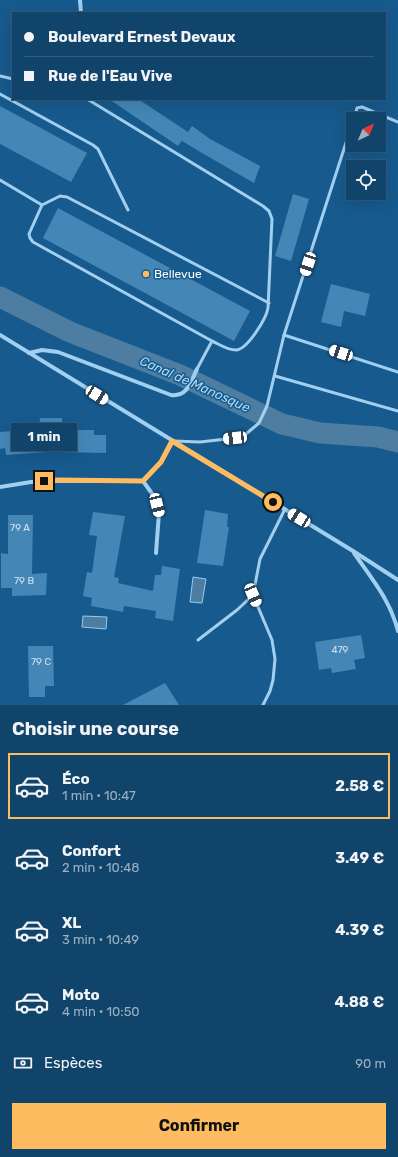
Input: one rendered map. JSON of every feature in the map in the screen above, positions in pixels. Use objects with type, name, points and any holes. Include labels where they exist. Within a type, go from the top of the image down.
[{"type":"street","points":[[80,0],[82,12]]},
{"type":"street","points":[[0,335],[285,509],[398,580]]},
{"type":"street","points":[[29,353],[42,350],[58,352],[171,395],[179,395],[186,391],[197,369]]},
{"type":"street","points":[[0,487],[57,480],[143,481],[161,462],[172,441]]},
{"type":"street","points":[[143,481],[153,495],[159,513],[156,553]]},
{"type":"street","points":[[353,551],[389,605],[398,632]]},
{"type":"lane","points":[[0,76],[12,79]]},
{"type":"lane","points":[[0,94],[98,149],[128,210]]},
{"type":"lane","points":[[89,100],[263,206],[269,212],[272,219],[269,303],[265,317],[247,344],[237,350],[230,349],[33,242],[29,234],[42,205],[60,196],[67,197],[269,303]]},
{"type":"lane","points":[[356,112],[357,108],[362,107],[374,112]]},
{"type":"lane","points":[[386,117],[398,122]]},
{"type":"lane","points":[[172,441],[200,442],[235,438],[246,434],[259,423],[267,406],[284,335],[346,142]]},
{"type":"lane","points":[[0,180],[42,205]]},
{"type":"lane","points":[[284,335],[398,372]]},
{"type":"lane","points":[[197,369],[212,340]]},
{"type":"lane","points":[[274,376],[398,411]]},
{"type":"lane","points":[[263,705],[270,691],[273,680],[275,659],[272,640],[253,595],[260,559],[285,509]]},
{"type":"lane","points":[[198,640],[237,610],[253,595]]},
{"type":"water","points":[[193,577],[206,579],[202,603],[190,602]]},
{"type":"water","points":[[83,616],[107,617],[106,629],[82,627]]},
{"type":"building","points":[[110,100],[140,100],[188,132],[192,126],[210,139],[260,166],[254,183],[182,141],[183,139],[178,146]]},
{"type":"building","points":[[0,106],[87,153],[71,182],[0,144]]},
{"type":"building","points":[[293,194],[309,199],[291,261],[275,256]]},
{"type":"building","name":"Bellevue","points":[[58,208],[250,311],[234,341],[43,238]]},
{"type":"building","points":[[331,284],[370,294],[365,316],[344,311],[341,327],[321,322]]},
{"type":"building","points":[[40,418],[62,418],[62,430],[94,430],[94,435],[106,435],[106,453],[61,451],[6,455],[5,448],[0,449],[0,432],[39,429]]},
{"type":"building","points":[[205,510],[228,514],[227,527],[229,527],[223,566],[197,563]]},
{"type":"building","points":[[93,512],[125,516],[114,577],[119,578],[118,583],[153,591],[155,575],[161,575],[162,566],[180,569],[173,621],[155,618],[156,611],[124,606],[123,612],[91,606],[92,598],[83,596],[87,572],[92,573],[97,536],[89,535]]},
{"type":"building","points":[[8,515],[33,515],[32,574],[47,573],[46,595],[12,596],[12,588],[1,588],[1,553],[8,554]]},
{"type":"building","points":[[361,635],[365,658],[354,660],[356,669],[332,673],[331,668],[319,670],[315,642]]},
{"type":"building","points":[[28,646],[53,646],[54,686],[45,686],[45,697],[29,697]]},
{"type":"building","points":[[165,683],[179,705],[123,705]]},
{"type":"waterway","name":"Canal de Manosque","points":[[0,297],[70,332],[180,375],[282,424],[320,433],[378,437],[398,442]]},
{"type":"place","name":"Bellevue","points":[[146,274]]},
{"type":"route","points":[[44,481],[143,481],[161,462],[172,441],[273,502]]}]
